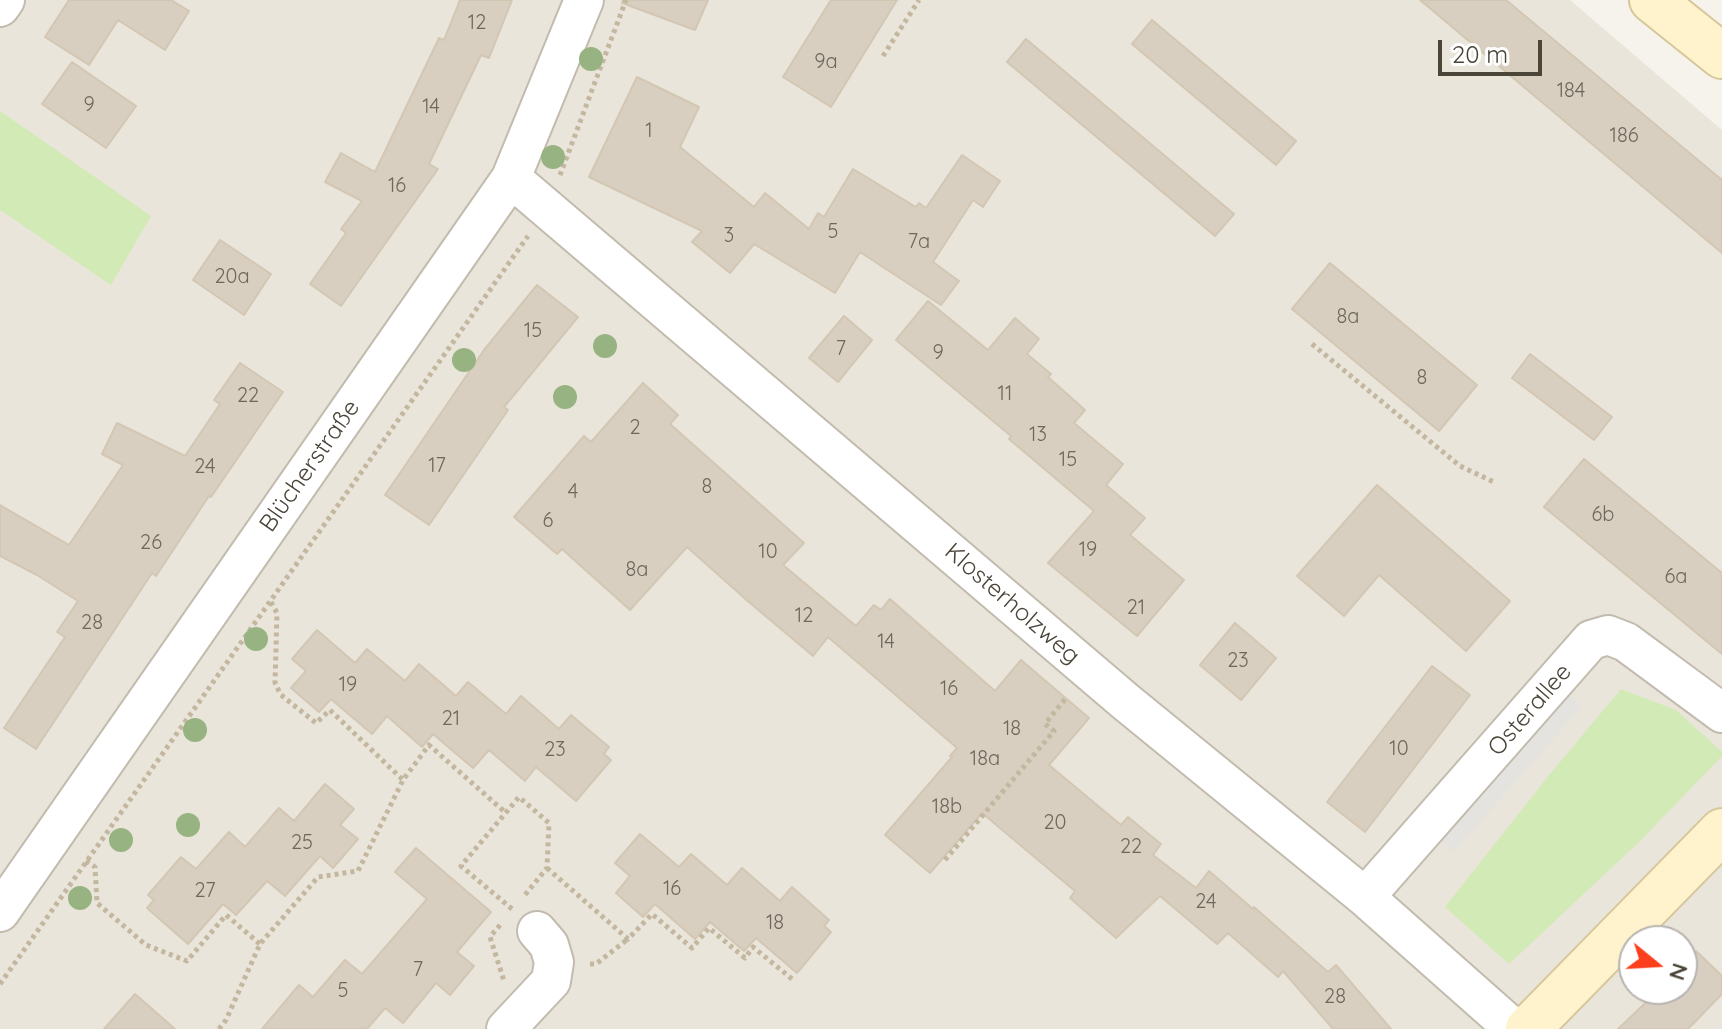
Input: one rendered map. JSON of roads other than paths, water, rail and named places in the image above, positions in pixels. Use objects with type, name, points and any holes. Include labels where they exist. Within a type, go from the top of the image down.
[{"type":"street","points":[[0,7],[5,0]]},
{"type":"street","name":"Blücherstraße","points":[[0,912],[511,178],[584,0]]},
{"type":"street","points":[[1652,0],[1722,56]]},
{"type":"street","name":"Klosterholzweg","points":[[511,178],[1089,670],[1365,897],[1514,1029]]},
{"type":"street","name":"Osterallee","points":[[1365,897],[1591,640],[1608,635],[1626,642],[1722,713]]},
{"type":"street","points":[[1528,1029],[1722,831]]},
{"type":"street","points":[[506,1029],[551,981],[545,947]]}]
